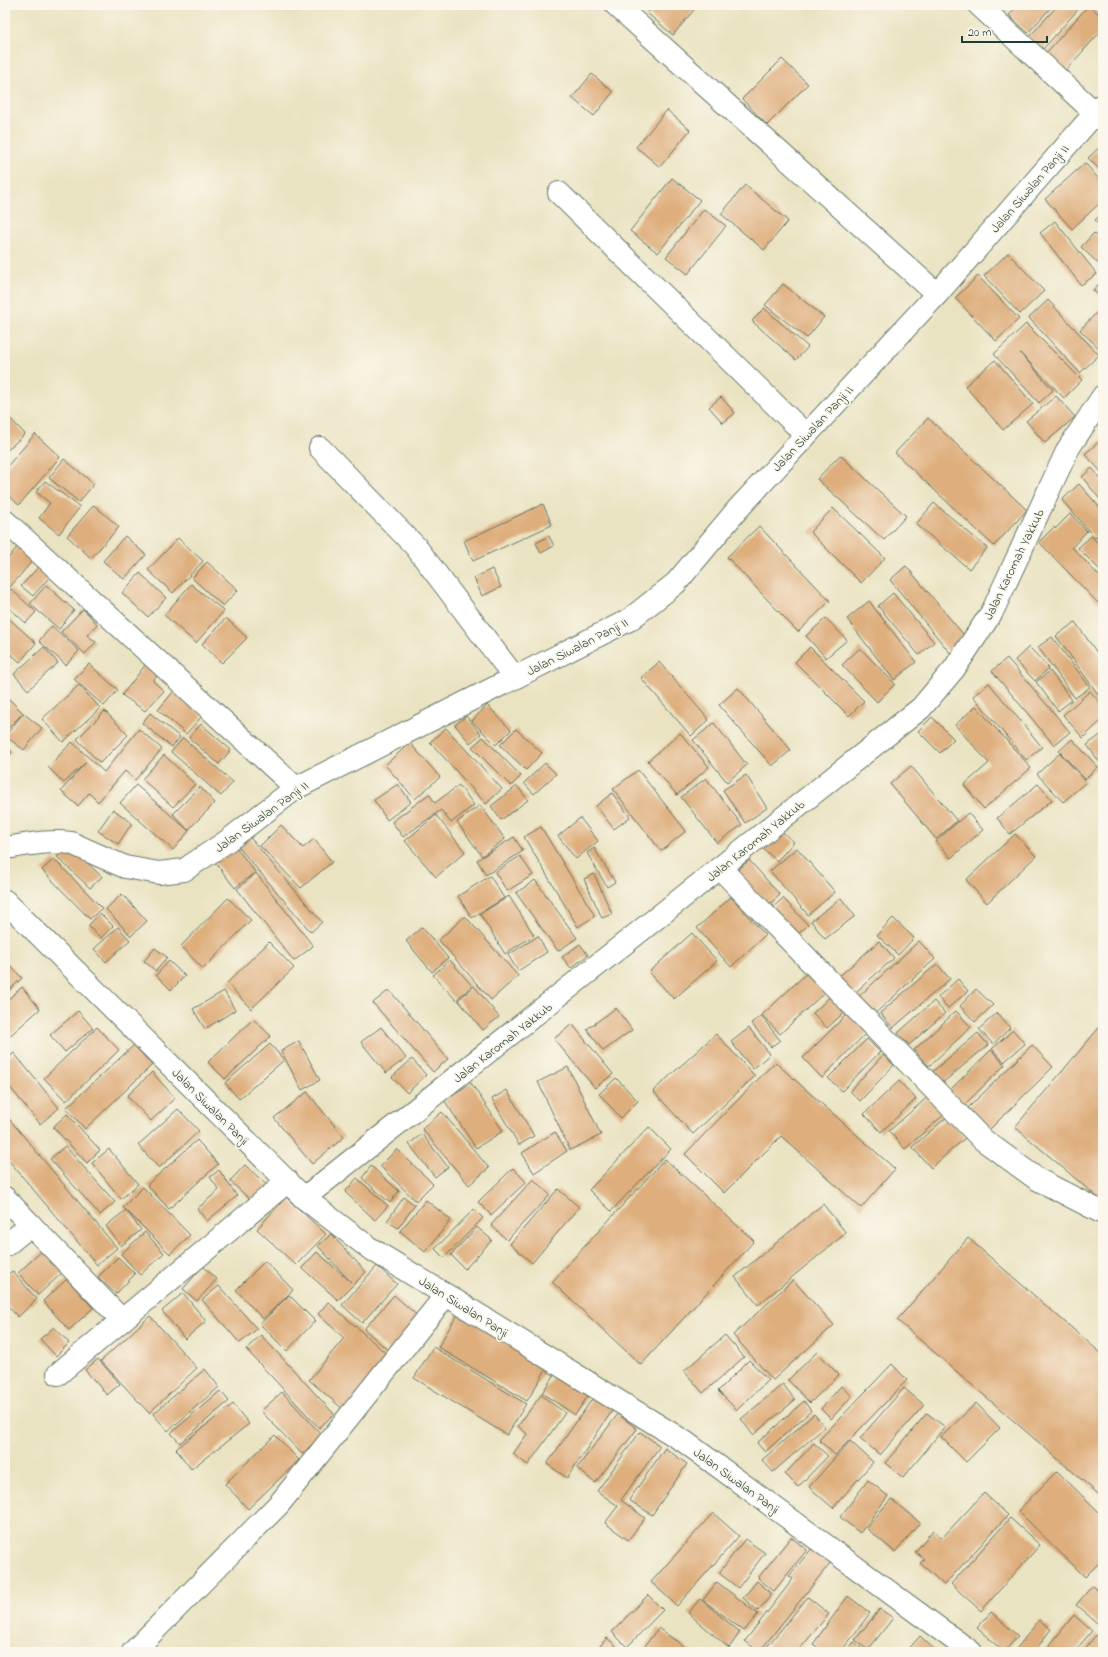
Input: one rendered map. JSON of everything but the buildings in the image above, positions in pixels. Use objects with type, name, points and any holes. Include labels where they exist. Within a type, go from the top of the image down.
[{"type":"street","points":[[616,5],[937,294]]},
{"type":"street","points":[[979,5],[1099,109]]},
{"type":"street","name":"Jalan Siwalan Panji II","points":[[5,848],[51,841],[71,843],[125,867],[159,873],[184,870],[226,842],[296,788],[629,620],[676,583],[737,510],[937,294],[1099,109]]},
{"type":"street","points":[[559,193],[806,435]]},
{"type":"street","name":"Jalan Karomah Yakkub","points":[[304,1198],[921,708],[954,669],[992,612],[1068,449],[1103,396]]},
{"type":"street","points":[[320,448],[416,546],[515,678]]},
{"type":"street","points":[[5,521],[296,788]]},
{"type":"street","points":[[720,868],[982,1139],[1037,1179],[1103,1213]]},
{"type":"street","name":"Jalan Siwalan Panji","points":[[5,901],[304,1198],[368,1247],[685,1442],[971,1652]]},
{"type":"street","points":[[58,1374],[288,1182]]},
{"type":"street","points":[[5,1198],[122,1320]]},
{"type":"street","points":[[5,1246],[31,1225]]},
{"type":"street","points":[[133,1652],[280,1503],[446,1295]]}]
